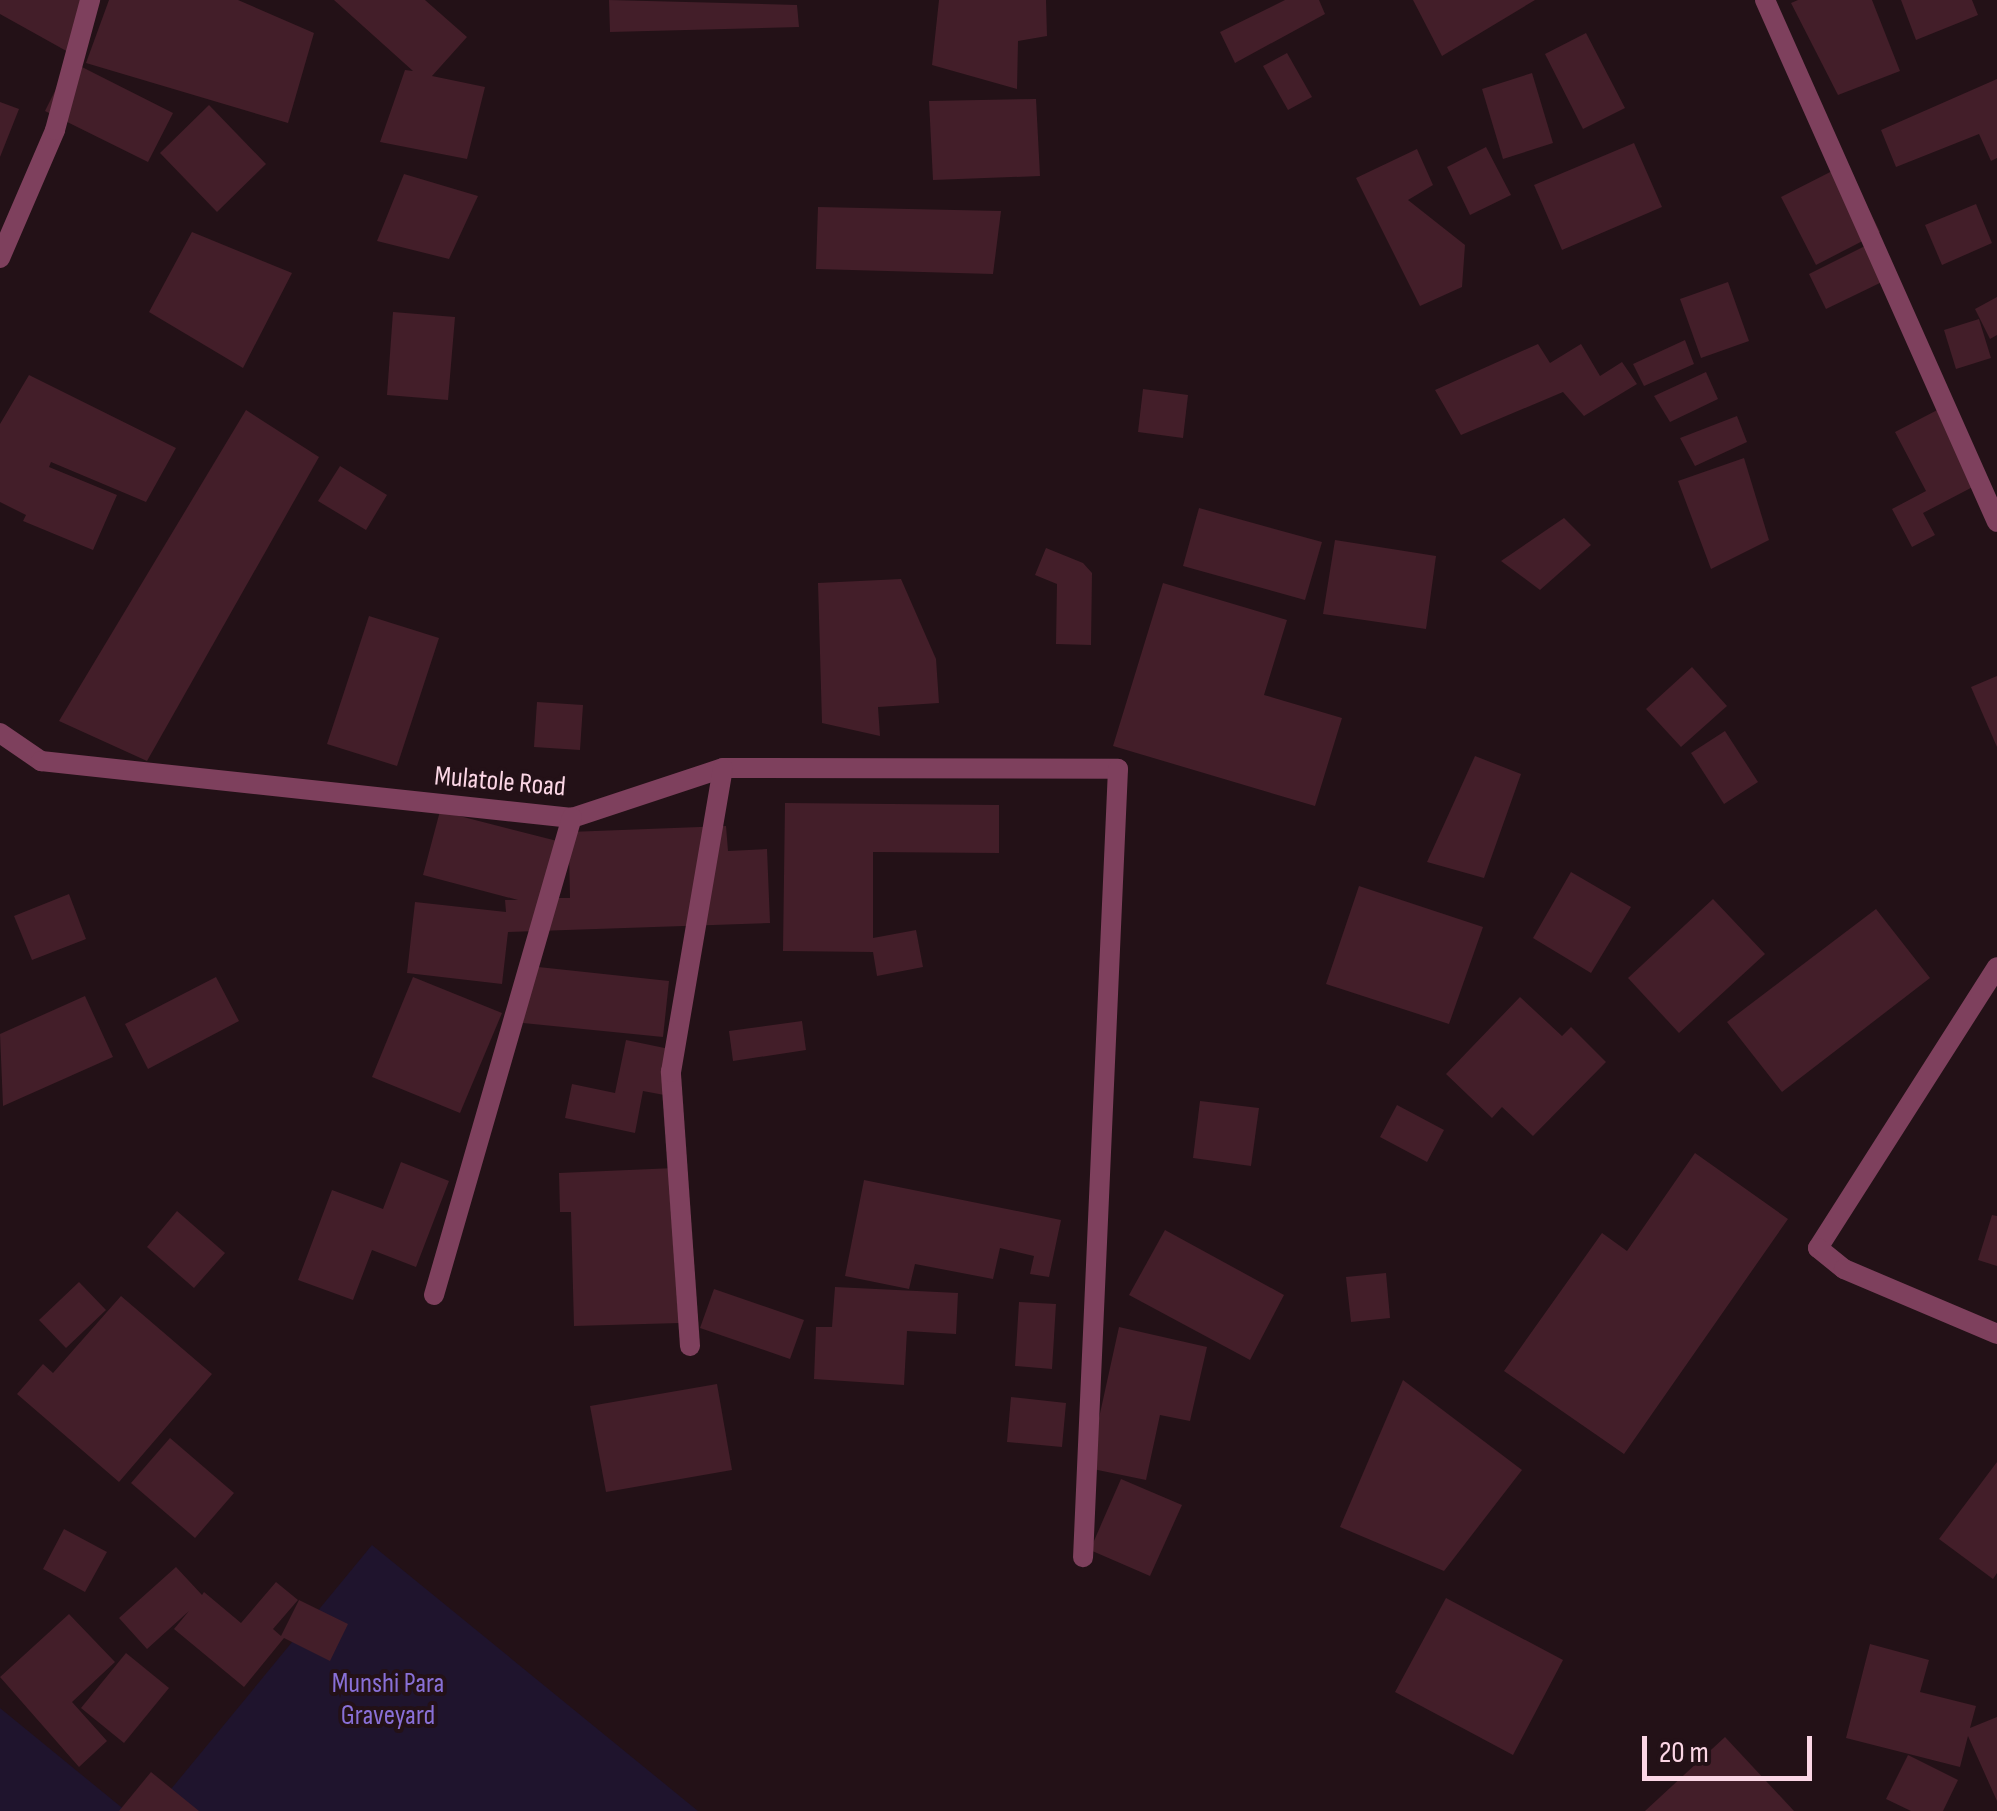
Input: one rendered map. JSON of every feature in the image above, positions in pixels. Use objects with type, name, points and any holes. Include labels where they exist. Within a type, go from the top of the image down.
[{"type":"street","points":[[0,258],[55,130],[90,0]]},
{"type":"street","points":[[1765,0],[1997,522]]},
{"type":"street","name":"Mulatole Road","points":[[0,732],[41,761],[572,818],[723,768],[1118,768],[1083,1557]]},
{"type":"street","points":[[690,1346],[671,1072],[723,768]]},
{"type":"street","points":[[434,1295],[572,818]]},
{"type":"street","points":[[1997,967],[1818,1248],[1844,1269],[1997,1334]]},
{"type":"green space","name":"Munshi Para Graveyard","points":[[372,1545],[698,1811],[153,1811]]},
{"type":"green space","points":[[0,1708],[126,1811],[0,1811]]},
{"type":"building","points":[[0,0],[83,0],[70,53],[0,14]]},
{"type":"building","points":[[109,0],[238,0],[314,33],[288,123],[86,63]]},
{"type":"building","points":[[334,0],[425,0],[467,37],[432,76],[485,87],[467,159],[380,142],[405,70],[413,71]]},
{"type":"building","points":[[609,0],[797,5],[799,27],[610,32]]},
{"type":"building","points":[[939,0],[1046,0],[1047,36],[1018,41],[1017,89],[932,65]]},
{"type":"building","points":[[1285,0],[1319,0],[1325,14],[1235,63],[1220,32]]},
{"type":"building","points":[[1413,0],[1535,0],[1442,56]]},
{"type":"building","points":[[1872,0],[1900,71],[1838,95],[1791,3]]},
{"type":"building","points":[[1901,0],[1972,0],[1978,15],[1916,40]]},
{"type":"building","points":[[1586,33],[1625,108],[1583,129],[1545,54]]},
{"type":"building","points":[[1287,53],[1312,97],[1288,110],[1263,66]]},
{"type":"building","points":[[70,61],[173,113],[148,162],[45,111]]},
{"type":"building","points":[[1532,73],[1553,143],[1503,159],[1482,89]]},
{"type":"building","points":[[1997,79],[1997,158],[1991,161],[1979,134],[1896,167],[1881,130]]},
{"type":"building","points":[[1036,99],[1040,176],[933,180],[929,101]]},
{"type":"building","points":[[0,102],[19,109],[0,157]]},
{"type":"building","points":[[209,105],[266,164],[217,212],[160,153]]},
{"type":"building","points":[[1634,143],[1662,207],[1562,250],[1534,185]]},
{"type":"building","points":[[1486,147],[1511,195],[1470,215],[1447,167]]},
{"type":"building","points":[[1417,149],[1433,185],[1408,200],[1465,245],[1462,287],[1420,306],[1356,178]]},
{"type":"building","points":[[1846,164],[1880,232],[1816,265],[1781,197]]},
{"type":"building","points":[[404,174],[478,196],[449,259],[377,241]]},
{"type":"building","points":[[1976,204],[1992,243],[1942,265],[1925,225]]},
{"type":"building","points":[[818,207],[1001,211],[993,274],[816,269]]},
{"type":"building","points":[[192,232],[292,273],[243,368],[149,312]]},
{"type":"building","points":[[1867,245],[1884,281],[1826,309],[1809,274]]},
{"type":"building","points":[[1728,282],[1749,341],[1701,358],[1680,299]]},
{"type":"building","points":[[1997,297],[1997,335],[1990,339],[1975,309]]},
{"type":"building","points":[[393,312],[455,317],[448,400],[387,395]]},
{"type":"building","points":[[1979,319],[1991,358],[1956,369],[1944,330]]},
{"type":"building","points":[[1685,340],[1694,364],[1644,386],[1633,364]]},
{"type":"building","points":[[1538,344],[1550,363],[1581,344],[1600,376],[1622,362],[1637,384],[1584,416],[1563,392],[1461,435],[1435,390]]},
{"type":"building","points":[[1706,372],[1718,399],[1670,422],[1654,396]]},
{"type":"building","points":[[29,375],[176,448],[146,502],[51,462],[49,467],[117,495],[93,550],[23,521],[26,515],[0,502],[0,424]]},
{"type":"building","points":[[1143,389],[1188,395],[1183,438],[1138,432]]},
{"type":"building","points":[[1945,406],[1986,480],[1923,513],[1935,535],[1912,547],[1892,509],[1926,491],[1895,432]]},
{"type":"building","points":[[246,410],[319,457],[147,761],[59,721]]},
{"type":"building","points":[[1737,416],[1747,442],[1695,466],[1680,438]]},
{"type":"building","points":[[1744,458],[1769,540],[1711,569],[1678,481]]},
{"type":"building","points":[[340,466],[387,495],[366,530],[318,501]]},
{"type":"building","points":[[1199,508],[1322,542],[1305,600],[1183,566]]},
{"type":"building","points":[[1564,518],[1591,545],[1540,590],[1501,561]]},
{"type":"building","points":[[1335,540],[1436,556],[1426,629],[1323,614]]},
{"type":"building","points":[[1046,548],[1083,563],[1092,573],[1091,645],[1056,644],[1057,584],[1035,575]]},
{"type":"building","points":[[901,579],[936,659],[939,703],[878,707],[880,736],[822,723],[818,583]]},
{"type":"building","points":[[1163,583],[1287,620],[1264,695],[1342,718],[1315,806],[1113,746]]},
{"type":"building","points":[[369,616],[439,638],[397,766],[327,744]]},
{"type":"building","points":[[1692,667],[1727,706],[1681,747],[1646,709]]},
{"type":"building","points":[[1997,676],[1997,747],[1971,687]]},
{"type":"building","points":[[537,702],[583,705],[580,750],[534,747]]},
{"type":"building","points":[[1725,731],[1758,782],[1724,804],[1691,753]]},
{"type":"building","points":[[1475,756],[1521,774],[1484,878],[1427,862]]},
{"type":"building","points":[[785,803],[999,805],[999,853],[873,852],[873,938],[916,930],[923,967],[877,976],[873,952],[783,951]]},
{"type":"building","points":[[440,811],[569,844],[569,832],[726,826],[728,851],[767,849],[770,923],[508,932],[502,984],[407,973],[415,902],[506,912],[505,900],[518,900],[423,875]],"holes":[[[569,851],[570,898],[557,898]]]},
{"type":"building","points":[[1571,872],[1631,907],[1591,973],[1533,938]]},
{"type":"building","points":[[1359,886],[1483,927],[1449,1024],[1326,984]]},
{"type":"building","points":[[69,894],[86,939],[32,960],[14,916]]},
{"type":"building","points":[[1713,899],[1765,954],[1679,1033],[1628,978]]},
{"type":"building","points":[[1876,909],[1930,978],[1782,1092],[1727,1022]]},
{"type":"building","points":[[529,966],[669,981],[663,1037],[523,1023]]},
{"type":"building","points":[[216,977],[239,1021],[148,1069],[125,1024]]},
{"type":"building","points":[[413,977],[502,1013],[460,1113],[372,1077]]},
{"type":"building","points":[[85,996],[113,1057],[3,1106],[0,1034]]},
{"type":"building","points":[[1520,997],[1562,1036],[1571,1027],[1606,1062],[1533,1136],[1502,1107],[1492,1118],[1446,1074]]},
{"type":"building","points":[[802,1021],[806,1050],[733,1061],[729,1031]]},
{"type":"building","points":[[626,1040],[684,1052],[675,1097],[643,1091],[635,1133],[565,1118],[572,1084],[615,1093]]},
{"type":"building","points":[[1200,1101],[1259,1108],[1251,1166],[1193,1158]]},
{"type":"building","points":[[1397,1105],[1444,1130],[1427,1162],[1380,1137]]},
{"type":"building","points":[[1695,1153],[1788,1219],[1624,1454],[1504,1371],[1602,1233],[1627,1251]]},
{"type":"building","points":[[401,1162],[449,1181],[416,1267],[372,1250],[353,1300],[298,1280],[332,1190],[383,1209]]},
{"type":"building","points":[[675,1168],[680,1323],[574,1326],[571,1212],[560,1212],[559,1173]]},
{"type":"building","points":[[864,1180],[1061,1220],[1049,1277],[1030,1274],[1034,1256],[1000,1248],[993,1279],[915,1264],[909,1289],[845,1276]]},
{"type":"building","points":[[177,1211],[225,1253],[194,1288],[147,1247]]},
{"type":"building","points":[[1992,1215],[1997,1216],[1997,1266],[1978,1260]]},
{"type":"building","points":[[1165,1230],[1284,1295],[1250,1360],[1129,1295]]},
{"type":"building","points":[[1386,1273],[1390,1318],[1351,1322],[1346,1277]]},
{"type":"building","points":[[79,1282],[106,1310],[66,1348],[39,1320]]},
{"type":"building","points":[[835,1287],[958,1293],[956,1334],[907,1331],[904,1385],[814,1379],[816,1327],[832,1327]]},
{"type":"building","points":[[714,1289],[804,1320],[790,1359],[700,1328]]},
{"type":"building","points":[[121,1296],[212,1374],[119,1482],[17,1394],[43,1364],[53,1373]]},
{"type":"building","points":[[1019,1302],[1056,1304],[1052,1369],[1015,1366]]},
{"type":"building","points":[[1119,1327],[1207,1347],[1190,1421],[1160,1415],[1146,1480],[1088,1468]]},
{"type":"building","points":[[1403,1380],[1522,1470],[1444,1571],[1340,1527]]},
{"type":"building","points":[[717,1384],[732,1470],[606,1492],[590,1406]]},
{"type":"building","points":[[1011,1397],[1066,1403],[1062,1447],[1007,1442]]},
{"type":"building","points":[[170,1438],[234,1493],[195,1538],[131,1483]]},
{"type":"building","points":[[1997,1462],[1997,1573],[1993,1579],[1939,1539]]},
{"type":"building","points":[[1121,1479],[1182,1505],[1150,1576],[1090,1550]]},
{"type":"building","points":[[64,1529],[107,1552],[85,1592],[43,1569]]},
{"type":"building","points":[[176,1567],[202,1595],[204,1592],[241,1623],[276,1582],[298,1600],[273,1629],[281,1636],[299,1600],[348,1624],[330,1661],[284,1638],[244,1687],[174,1629],[189,1611],[147,1649],[119,1618]]},
{"type":"building","points":[[1446,1598],[1563,1660],[1513,1755],[1395,1692]]},
{"type":"building","points":[[69,1614],[115,1662],[72,1702],[107,1741],[79,1767],[0,1677]]},
{"type":"building","points":[[1870,1644],[1929,1660],[1920,1692],[1976,1706],[1970,1728],[1997,1717],[1997,1801],[1968,1736],[1960,1767],[1846,1738]]},
{"type":"building","points":[[126,1653],[169,1688],[124,1743],[81,1708]]},
{"type":"building","points":[[1725,1737],[1794,1811],[1645,1811]]},
{"type":"building","points":[[1908,1755],[1958,1780],[1943,1811],[1911,1811],[1886,1799]]},
{"type":"building","points":[[151,1772],[199,1811],[119,1811]]}]
